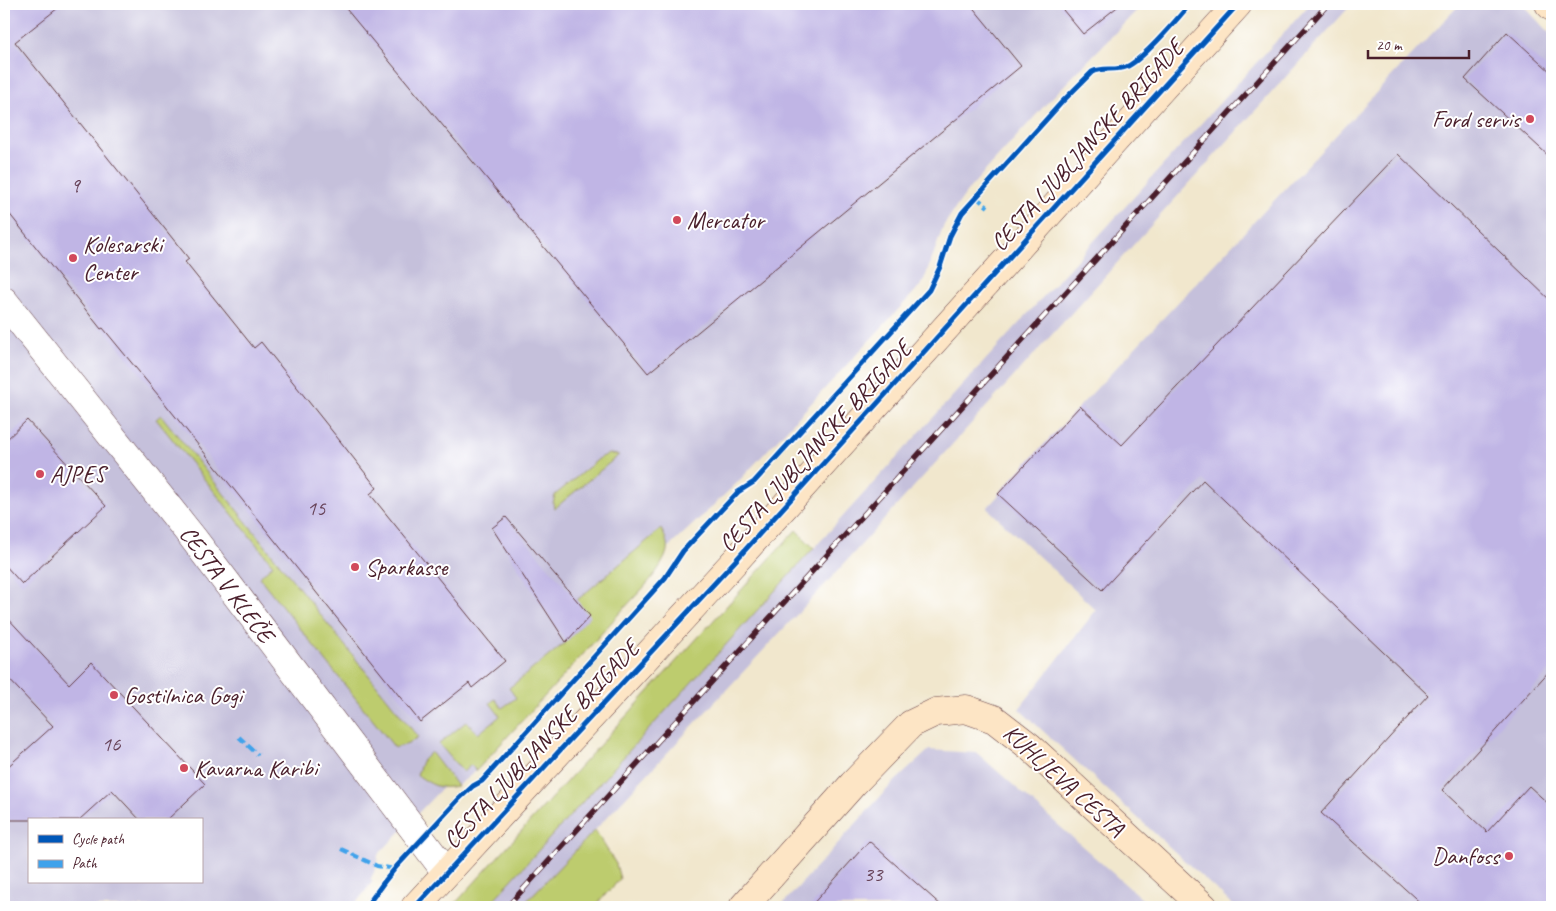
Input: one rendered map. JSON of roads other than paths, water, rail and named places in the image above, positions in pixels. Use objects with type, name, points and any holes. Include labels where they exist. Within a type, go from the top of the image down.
[{"type":"street","name":"CESTA LJUBLJANSKE BRIGADE","points":[[415,907],[736,560],[1238,4]]},
{"type":"street","points":[[1549,4],[1552,7]]},
{"type":"street","name":"CESTA V KLEČE","points":[[4,300],[199,546],[446,872]]},
{"type":"street","name":"KUHLJEVA CESTA","points":[[743,907],[853,784],[911,724],[936,712],[966,709],[994,719],[1028,746],[1204,907]]},
{"type":"railway","points":[[507,907],[1328,4]]},
{"type":"place","name":"Ford servis","points":[[1530,119]]},
{"type":"place","name":"Mercator","points":[[677,220]]},
{"type":"place","name":"Kolesarski Center","points":[[73,258]]},
{"type":"place","name":"AJPES","points":[[40,474]]},
{"type":"place","name":"Sparkasse","points":[[355,567]]},
{"type":"place","name":"Gostilnica Gogi","points":[[114,695]]},
{"type":"place","name":"Kavarna Karibi","points":[[184,768]]},
{"type":"place","name":"Danfoss","points":[[1509,856]]}]
